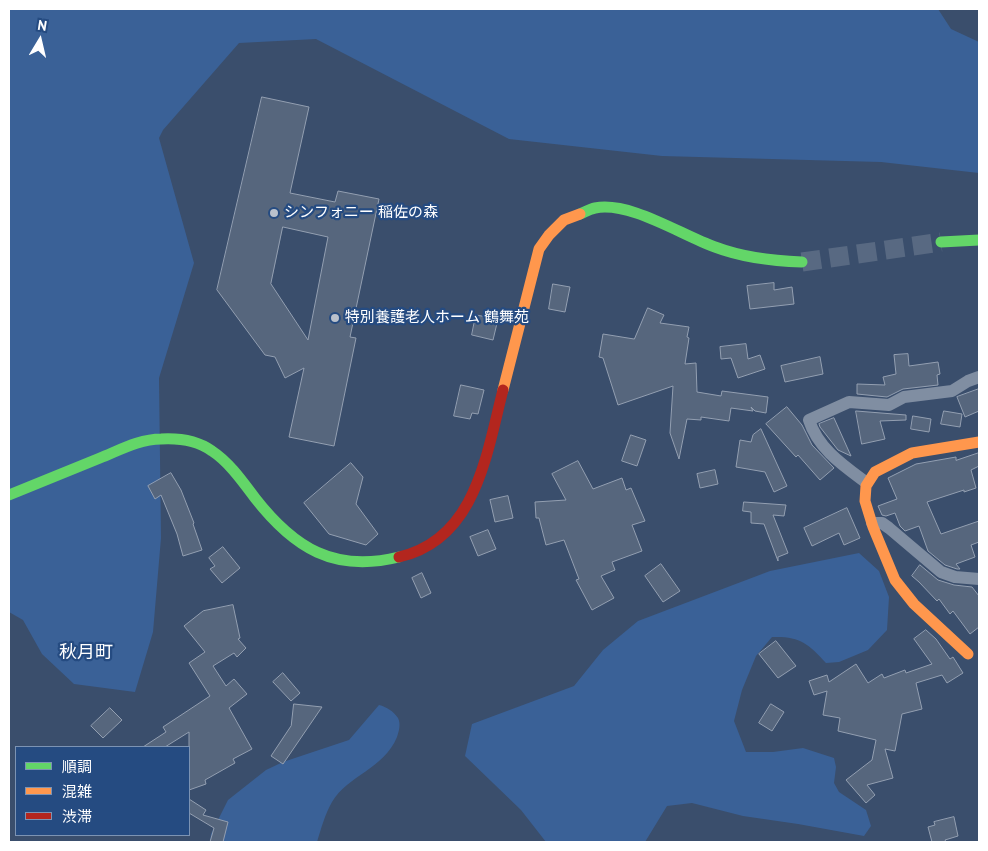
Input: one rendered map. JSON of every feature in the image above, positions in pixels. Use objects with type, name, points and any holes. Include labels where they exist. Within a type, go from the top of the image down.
[{"type":"street","points":[[9,495],[145,440],[182,439],[194,442],[213,451],[238,475],[280,527],[303,546],[320,554],[347,561],[386,561],[412,554],[439,540],[459,518],[475,491],[482,472],[539,249],[549,235],[564,220],[595,208],[632,210],[715,247],[740,255],[770,261],[802,262]]},
{"type":"street","points":[[941,242],[979,240]]},
{"type":"street","points":[[867,483],[840,464],[824,447],[812,430],[809,420],[848,402],[889,404],[904,397],[952,391],[968,381],[979,377]]},
{"type":"street","points":[[968,654],[914,604],[899,587],[889,569],[872,522],[865,501],[865,493],[867,483],[875,472],[881,467],[912,453],[979,442]]},
{"type":"street","points":[[872,522],[889,528],[941,572],[955,577],[979,579]]},
{"type":"shaded area","points":[[9,9],[938,9],[951,29],[979,42],[979,173],[881,162],[662,156],[509,139],[316,39],[239,43],[163,130],[159,138],[194,263],[159,378],[161,538],[153,632],[135,692],[74,684],[42,654],[23,620],[9,612]]},
{"type":"shaded area","points":[[859,553],[879,571],[889,597],[887,630],[868,650],[839,662],[826,663],[814,650],[802,642],[789,638],[772,637],[756,656],[742,690],[734,721],[746,752],[773,752],[803,748],[834,758],[836,767],[834,783],[839,792],[866,810],[871,826],[864,836],[743,816],[692,803],[667,806],[645,842],[546,842],[521,810],[465,756],[472,724],[574,686],[603,650],[638,621],[770,571]]},
{"type":"shaded area","points":[[379,705],[390,710],[398,718],[400,725],[397,737],[384,757],[347,785],[332,802],[327,811],[317,842],[210,842],[211,834],[228,800],[266,770],[283,762],[349,740]]},
{"type":"building","points":[[262,97],[309,107],[290,193],[335,202],[338,191],[379,199],[350,337],[356,338],[334,446],[289,437],[304,368],[285,378],[275,357],[265,355],[217,290]],"holes":[[[283,227],[328,237],[308,340],[271,284]]]},
{"type":"building","points":[[774,283],[774,290],[792,287],[794,304],[750,309],[747,286]]},
{"type":"building","points":[[553,284],[570,287],[565,312],[549,309]]},
{"type":"building","points":[[648,308],[664,315],[660,323],[689,327],[685,364],[696,363],[697,392],[721,396],[722,391],[768,397],[766,413],[755,411],[751,407],[753,411],[731,408],[729,421],[701,417],[701,420],[687,419],[679,459],[670,433],[673,386],[618,405],[603,358],[599,357],[603,334],[634,339]]},
{"type":"building","points":[[476,315],[498,319],[493,340],[472,335]]},
{"type":"building","points":[[746,344],[748,359],[760,355],[765,369],[738,378],[731,358],[721,359],[720,347]]},
{"type":"building","points":[[908,354],[909,366],[938,362],[940,374],[937,375],[938,385],[903,389],[887,397],[857,394],[857,384],[885,385],[883,377],[896,374],[894,355]]},
{"type":"building","points":[[820,357],[823,374],[785,382],[781,366]]},
{"type":"building","points":[[461,385],[484,390],[478,414],[472,413],[470,419],[454,416]]},
{"type":"building","points":[[979,389],[979,411],[965,417],[957,397]]},
{"type":"building","points":[[787,407],[802,425],[812,445],[834,468],[820,480],[798,455],[796,457],[766,424]]},
{"type":"building","points":[[856,411],[906,415],[906,420],[880,421],[885,439],[862,444]]},
{"type":"building","points":[[944,411],[962,414],[960,427],[941,424]]},
{"type":"building","points":[[913,416],[931,419],[929,432],[911,429]]},
{"type":"building","points":[[834,418],[851,456],[838,450],[820,427],[819,424]]},
{"type":"building","points":[[761,429],[787,486],[774,492],[765,472],[736,467],[740,440],[751,442],[753,435]]},
{"type":"building","points":[[631,435],[646,440],[637,466],[622,461]]},
{"type":"building","points":[[979,453],[979,466],[971,470],[976,488],[927,502],[941,534],[979,521],[979,542],[971,545],[975,557],[956,564],[960,569],[957,569],[945,565],[928,551],[919,526],[905,531],[900,526],[895,513],[886,516],[882,515],[878,506],[897,499],[888,478],[916,464],[956,457],[956,460]]},
{"type":"building","points":[[578,461],[593,489],[622,478],[626,490],[631,488],[645,521],[632,525],[642,551],[612,562],[615,570],[601,576],[614,598],[592,610],[576,580],[579,579],[564,540],[546,545],[539,518],[536,518],[535,502],[566,500],[552,474]]},
{"type":"building","points":[[351,463],[363,477],[356,504],[378,534],[366,545],[329,534],[304,503]]},
{"type":"building","points":[[715,470],[718,484],[700,488],[697,474]]},
{"type":"building","points":[[171,473],[181,490],[202,550],[183,556],[177,534],[161,495],[155,499],[148,486]]},
{"type":"building","points":[[508,496],[513,518],[495,522],[490,500]]},
{"type":"building","points":[[744,502],[786,505],[784,516],[773,515],[788,553],[778,557],[778,561],[764,524],[751,523],[751,512],[743,511]]},
{"type":"building","points":[[847,508],[860,538],[844,545],[839,533],[812,546],[804,528]]},
{"type":"building","points":[[488,530],[496,549],[478,556],[470,537]]},
{"type":"building","points":[[223,547],[240,568],[222,583],[210,569],[215,566],[209,558]]},
{"type":"building","points":[[661,564],[680,591],[663,602],[645,576]]},
{"type":"building","points":[[920,565],[938,580],[954,585],[972,587],[979,596],[979,627],[970,634],[953,611],[950,614],[939,599],[937,601],[912,576]]},
{"type":"building","points":[[422,573],[431,593],[421,598],[412,578]]},
{"type":"building","points":[[233,605],[240,638],[238,639],[246,648],[237,657],[234,653],[213,666],[226,686],[234,679],[247,694],[229,708],[252,749],[233,759],[235,763],[205,780],[206,784],[190,790],[189,732],[167,746],[145,746],[166,732],[163,727],[210,696],[189,663],[205,652],[184,626],[203,611]]},
{"type":"building","points":[[926,630],[936,639],[950,659],[953,657],[963,673],[947,683],[942,675],[916,683],[922,709],[902,714],[895,751],[885,749],[893,778],[867,785],[875,795],[866,803],[846,780],[872,760],[876,740],[838,731],[840,718],[823,715],[827,691],[814,695],[809,681],[827,675],[829,682],[856,664],[868,683],[882,674],[884,678],[905,670],[906,673],[932,664],[914,639]]},
{"type":"building","points":[[776,641],[796,666],[778,678],[759,654]]},
{"type":"building","points":[[283,673],[300,693],[291,701],[273,682]]},
{"type":"building","points":[[294,704],[322,707],[283,764],[271,756],[291,726]]},
{"type":"building","points":[[771,704],[784,712],[772,731],[759,723]]},
{"type":"building","points":[[110,708],[122,720],[103,738],[91,726]]},
{"type":"building","points":[[190,800],[206,810],[203,815],[228,822],[223,842],[210,842],[214,828],[190,814]]},
{"type":"building","points":[[954,817],[958,836],[945,840],[946,842],[932,842],[928,827],[935,825],[934,822]]},
{"type":"tunnel","points":[[802,262],[941,242]]},
{"type":"traffic: fast","points":[[580,214],[595,208],[624,209],[655,220],[726,251],[758,258],[802,262]]},
{"type":"traffic: fast","points":[[941,242],[979,240]]},
{"type":"traffic: fast","points":[[9,495],[138,443],[153,439],[181,440],[201,445],[218,456],[285,531],[317,552],[335,559],[355,562],[399,557]]},
{"type":"traffic: slow","points":[[503,390],[539,249],[549,235],[564,220],[580,214]]},
{"type":"traffic: slow","points":[[968,654],[914,604],[895,580],[873,527],[865,501],[866,486],[875,472],[912,453],[979,442]]},
{"type":"traffic: jam","points":[[399,557],[425,547],[445,533],[461,514],[474,492],[483,467],[503,390]]},
{"type":"place","name":"シンフォニー 稲佐の森","points":[[274,213]]},
{"type":"place","name":"特別養護老人ホーム 鶴舞苑","points":[[335,318]]},
{"type":"district","name":"秋月町","points":[[86,653]]}]
